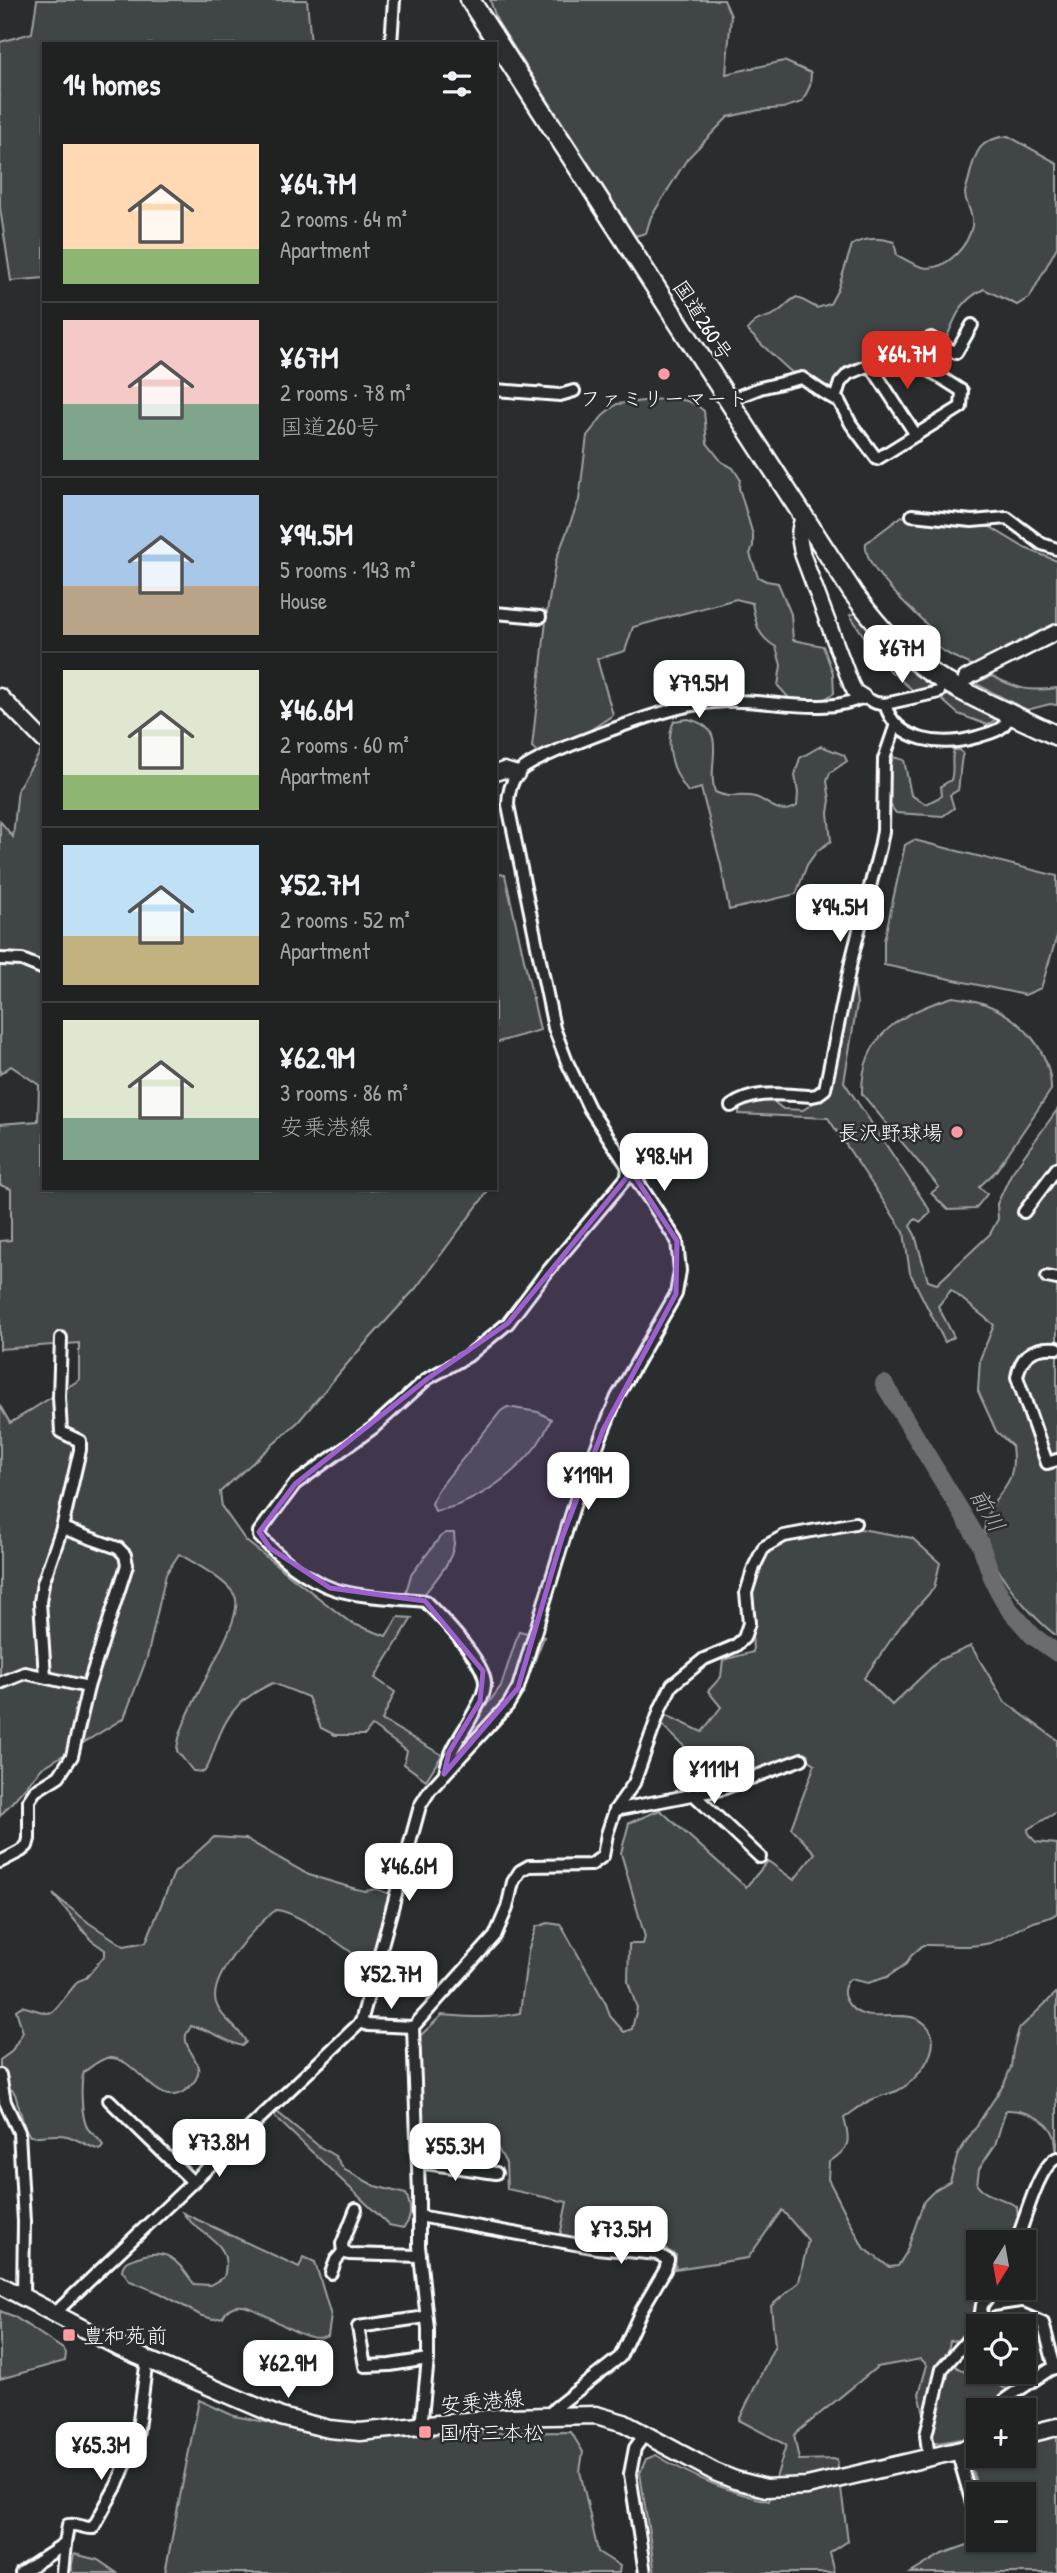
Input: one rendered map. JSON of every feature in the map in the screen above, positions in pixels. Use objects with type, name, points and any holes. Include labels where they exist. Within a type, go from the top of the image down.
[{"type":"highway","name":"国道260号","points":[[470,0],[497,42]]},
{"type":"highway","name":"国道260号","points":[[497,42],[727,401],[853,593],[880,628],[911,658],[942,680],[1057,736]]},
{"type":"main road","name":"安乗港線","points":[[0,2285],[147,2359],[281,2417],[317,2426],[360,2432],[506,2417],[596,2415],[624,2423],[715,2472],[766,2488],[807,2486],[966,2449]]},
{"type":"main road","points":[[1036,2432],[1057,2427]]},
{"type":"street","points":[[390,42],[394,0]]},
{"type":"street","points":[[835,399],[840,383],[848,374],[931,338],[956,353],[972,325]]},
{"type":"street","points":[[727,401],[741,394],[802,378],[839,401],[851,424],[877,459],[961,407],[962,391],[901,352]]},
{"type":"street","points":[[871,366],[916,435]]},
{"type":"street","points":[[497,390],[560,395],[574,391]]},
{"type":"street","points":[[912,515],[972,521],[1007,518],[1042,544],[1057,549]]},
{"type":"street","points":[[804,516],[799,526],[803,556],[855,692],[876,703],[885,704],[939,692]]},
{"type":"street","points":[[497,612],[541,617]]},
{"type":"street","points":[[966,678],[1057,632]]},
{"type":"street","points":[[0,696],[42,739]]},
{"type":"street","points":[[55,2313],[361,2022],[415,1819],[429,1790],[508,1705],[518,1688],[562,1538],[603,1430],[617,1397],[676,1294],[680,1272],[677,1241],[589,1108],[554,1028],[508,805],[508,795],[517,774],[541,758],[678,708],[711,702],[745,701],[842,705],[863,697]]},
{"type":"street","points":[[885,704],[888,716],[916,738],[943,743],[995,731],[1001,728],[1012,714]]},
{"type":"street","points":[[732,1105],[757,1094],[811,1096],[825,1089],[851,962],[880,847],[883,831],[884,759],[896,724]]},
{"type":"street","points":[[497,772],[504,770],[517,774]]},
{"type":"street","points":[[0,959],[22,960],[42,968]]},
{"type":"street","points":[[444,1774],[449,1752],[480,1701],[485,1685],[483,1671],[477,1659],[425,1601],[330,1588],[270,1548],[259,1536],[259,1532],[295,1484],[373,1428],[427,1379],[468,1356],[508,1323],[627,1177],[628,1166]]},
{"type":"street","points":[[1024,1212],[1057,1168]]},
{"type":"street","points":[[45,1676],[40,1602],[43,1583],[62,1528],[80,1441],[61,1432],[61,1338]]},
{"type":"street","points":[[1057,1348],[1042,1346],[1030,1350],[1018,1369],[1017,1377],[1047,1463],[1057,1460]]},
{"type":"street","points":[[421,2427],[428,2359],[420,2256],[412,2027],[495,1936],[507,1908],[513,1882],[520,1871],[529,1866],[591,1865],[603,1856],[615,1810],[634,1783],[661,1707],[672,1685],[704,1659],[735,1646],[744,1638],[749,1623],[746,1593],[764,1547],[784,1536],[855,1523]]},
{"type":"street","points":[[0,1862],[27,1846],[29,1800],[35,1791],[60,1776],[72,1756],[88,1687],[127,1564],[125,1555],[118,1548],[62,1528]]},
{"type":"street","points":[[0,1683],[25,1673],[88,1687]]},
{"type":"street","points":[[615,1810],[722,1789],[802,1759]]},
{"type":"street","points":[[694,1794],[760,1857]]},
{"type":"street","points":[[361,2022],[368,2025],[412,2027]]},
{"type":"street","points":[[0,2075],[5,2102],[19,2132],[24,2222],[23,2296]]},
{"type":"street","points":[[109,2100],[193,2182]]},
{"type":"street","points":[[1020,2230],[1032,2195],[1051,2161],[1057,2158]]},
{"type":"street","points":[[418,2162],[496,2173]]},
{"type":"street","points":[[343,2252],[341,2245],[356,2209]]},
{"type":"street","points":[[419,2216],[597,2248],[658,2254],[668,2260],[620,2357],[548,2416]]},
{"type":"street","points":[[343,2252],[420,2256]]},
{"type":"street","points":[[331,2273],[335,2260],[343,2252]]},
{"type":"street","points":[[426,2317],[358,2328],[365,2366],[428,2359]]},
{"type":"street","points":[[1007,2398],[1056,2368],[1043,2323],[1036,2320]]},
{"type":"street","points":[[929,2458],[926,2435],[942,2369],[966,2342]]},
{"type":"street","points":[[62,2573],[68,2525],[76,2523],[93,2528],[117,2485],[140,2428],[147,2359]]},
{"type":"street","points":[[645,2434],[635,2448],[629,2474],[645,2573]]},
{"type":"street","points":[[957,2451],[966,2482]]},
{"type":"street","points":[[22,2573],[65,2544]]},
{"type":"highlighted area","points":[[628,1166],[677,1241],[676,1294],[603,1430],[562,1538],[518,1688],[444,1774],[449,1752],[480,1701],[483,1671],[425,1601],[330,1588],[270,1548],[259,1532],[295,1484],[427,1379],[508,1323],[627,1177]]},
{"type":"shaded area","points":[[37,0],[307,0],[311,42],[42,42],[42,278],[11,281],[0,208],[0,42],[32,33]]},
{"type":"shaded area","points":[[490,0],[724,0],[731,16],[726,74],[784,61],[811,73],[810,86],[802,102],[783,108],[728,117],[687,159],[651,217],[646,233],[635,236],[497,21]]},
{"type":"shaded area","points":[[1008,136],[1057,163],[1057,247],[1030,297],[1017,305],[984,289],[964,303],[947,337],[932,334],[910,340],[835,379],[832,403],[788,369],[747,330],[797,297],[817,308],[830,304],[838,289],[852,245],[862,240],[894,242],[897,255],[927,268],[949,260],[962,248],[970,234],[972,217],[965,194],[976,154],[991,140]]},
{"type":"shaded area","points":[[662,399],[685,400],[704,411],[707,443],[722,462],[733,468],[740,479],[739,488],[753,535],[750,554],[758,577],[778,583],[791,614],[793,640],[823,646],[833,673],[834,693],[822,701],[789,698],[778,686],[781,665],[776,647],[761,634],[752,603],[736,599],[633,627],[625,651],[597,659],[613,715],[589,731],[539,753],[532,747],[547,612],[556,560],[579,500],[587,436],[605,413],[617,404]]},
{"type":"shaded area","points":[[902,516],[930,522],[990,527],[1025,548],[1057,561],[1057,625],[974,666],[932,644],[932,630],[881,577],[867,553],[866,543]]},
{"type":"shaded area","points":[[855,613],[892,651],[933,684],[916,693],[882,664],[850,615]]},
{"type":"shaded area","points":[[992,676],[1023,688],[1057,688],[1057,705],[1050,704],[1027,710],[974,683]]},
{"type":"shaded area","points":[[948,695],[996,719],[988,725],[958,714],[940,698]]},
{"type":"shaded area","points":[[688,719],[701,724],[713,739],[715,792],[726,796],[755,797],[779,809],[797,806],[795,775],[800,758],[821,746],[844,755],[847,761],[830,773],[827,781],[831,841],[817,851],[807,865],[796,894],[729,910],[721,865],[701,788],[688,792],[671,758],[670,739],[674,721]]},
{"type":"shaded area","points":[[42,749],[42,1190],[489,1190],[416,1288],[298,1422],[220,1492],[222,1507],[246,1541],[351,1623],[386,1636],[398,1617],[412,1618],[375,1678],[395,1692],[382,1720],[442,1755],[426,1780],[404,1764],[407,1751],[372,1726],[365,1735],[335,1735],[321,1728],[308,1697],[273,1683],[236,1707],[223,1726],[204,1772],[193,1771],[177,1751],[180,1735],[222,1647],[236,1609],[235,1596],[225,1584],[179,1554],[166,1574],[147,1658],[124,1718],[42,1768],[0,1816],[0,1406],[10,1423],[79,1380],[79,1343],[0,1349],[0,1241],[11,1240],[11,1189],[0,1185],[0,1124],[38,1121],[39,1085],[11,1066],[0,1074],[0,821],[13,837],[18,788]]},
{"type":"shaded area","points":[[954,750],[960,750],[963,754],[958,790],[950,795],[954,808],[943,816],[896,813],[888,794],[893,757],[904,760],[911,795],[926,804],[942,796],[941,786],[951,780]]},
{"type":"shaded area","points":[[914,840],[1057,876],[1057,936],[1041,988],[1025,995],[884,965],[884,941],[905,845]]},
{"type":"shaded area","points":[[497,873],[505,875],[540,1030],[497,1042]]},
{"type":"shaded area","points":[[853,971],[857,1004],[844,1082],[931,1212],[921,1222],[915,1219],[910,1226],[928,1281],[937,1284],[990,1234],[998,1219],[997,1204],[1011,1174],[1057,1110],[1057,1636],[1033,1615],[1008,1584],[989,1550],[985,1534],[990,1509],[1009,1480],[1013,1460],[1012,1446],[996,1431],[978,1391],[980,1359],[994,1325],[951,1290],[938,1306],[954,1337],[945,1342],[910,1273],[904,1232],[828,1118],[739,1114],[740,1104],[751,1100],[773,1101],[783,1109],[803,1110],[826,1095]]},
{"type":"shaded area","name":"長沢野球場","points":[[953,997],[985,1004],[1022,1027],[1040,1049],[1050,1075],[1051,1090],[996,1171],[979,1187],[987,1194],[975,1209],[948,1210],[931,1193],[939,1187],[862,1094],[869,1056],[888,1029],[918,1010]]},
{"type":"shaded area","points":[[507,1407],[538,1412],[551,1419],[532,1451],[504,1478],[470,1500],[435,1511],[432,1504],[437,1491]]},
{"type":"shaded area","points":[[855,1528],[912,1538],[940,1563],[934,1588],[902,1624],[864,1678],[892,1705],[939,1660],[971,1646],[1005,1702],[1057,1740],[1057,1812],[1028,1829],[1029,1835],[1036,1842],[1057,1844],[1057,1913],[990,1943],[965,1946],[923,1945],[906,1964],[887,1977],[868,1983],[850,1979],[848,1981],[844,1987],[845,1998],[859,2013],[918,2019],[930,2030],[933,2038],[925,2065],[912,2081],[897,2091],[877,2097],[844,2118],[847,2144],[841,2153],[829,2162],[828,2179],[863,2247],[889,2267],[898,2266],[906,2253],[924,2201],[950,2181],[958,2154],[1004,2084],[1011,2067],[1019,2029],[1057,1992],[1057,2152],[1054,2135],[1046,2124],[1027,2113],[1006,2110],[995,2145],[979,2169],[977,2185],[980,2189],[1017,2207],[1018,2221],[1014,2230],[966,2230],[966,2300],[982,2300],[977,2314],[966,2314],[966,2330],[958,2340],[950,2341],[948,2352],[952,2364],[966,2373],[966,2384],[993,2384],[1010,2390],[1014,2398],[966,2398],[966,2452],[962,2439],[932,2444],[919,2394],[927,2365],[921,2359],[877,2367],[794,2435],[799,2460],[837,2459],[848,2541],[830,2553],[835,2573],[655,2573],[640,2473],[646,2459],[656,2455],[711,2483],[769,2501],[786,2445],[739,2420],[775,2345],[771,2306],[799,2282],[808,2240],[782,2210],[748,2258],[675,2269],[676,2255],[663,2248],[560,2236],[567,2202],[507,2189],[506,2163],[497,2147],[452,2141],[424,2130],[419,2037],[442,2015],[491,2017],[520,2013],[528,1951],[536,1927],[548,1923],[561,1925],[606,2004],[610,2016],[624,2032],[632,2029],[637,2008],[628,1982],[629,1944],[643,1944],[645,1937],[621,1853],[629,1823],[660,1810],[746,1887],[768,1861],[794,1880],[815,1853],[791,1828],[815,1764],[802,1755],[721,1782],[660,1723],[666,1715],[702,1732],[721,1707],[708,1691],[721,1677],[723,1660],[753,1652],[751,1588],[760,1558],[770,1547],[784,1539],[809,1533]]},
{"type":"shaded area","points":[[446,1533],[454,1533],[454,1542],[453,1551],[445,1567],[422,1597],[406,1592],[411,1575]]},
{"type":"shaded area","points":[[519,1631],[544,1637],[524,1688],[476,1747],[463,1737],[501,1686]]},
{"type":"shaded area","points":[[214,1837],[246,1839],[309,1875],[356,1889],[376,1889],[390,1894],[371,1968],[339,1943],[298,1917],[276,1910],[247,1938],[219,1979],[216,1992],[218,2009],[246,2042],[242,2046],[191,2026],[186,2041],[196,2060],[198,2074],[187,2089],[176,2095],[156,2089],[119,2059],[101,2060],[84,2072],[82,2092],[86,2124],[102,2143],[100,2150],[67,2136],[30,2136],[15,2094],[12,2090],[0,2088],[0,2060],[11,2052],[23,2032],[16,2010],[22,2006],[46,2013],[53,2012],[78,1981],[86,1978],[105,1955],[105,1950],[91,1940],[53,1894],[89,1923],[124,1946],[146,1942],[174,1873]]},
{"type":"shaded area","points":[[277,2112],[335,2156],[345,2170],[375,2186],[406,2194],[410,2212],[403,2228],[389,2225],[274,2116]]},
{"type":"shaded area","points":[[183,2213],[299,2267],[304,2257],[315,2262],[331,2316],[328,2336],[315,2338],[300,2334],[242,2306],[231,2307],[223,2317],[213,2319],[130,2281],[122,2270],[126,2262],[149,2254],[171,2258],[194,2284],[210,2285],[224,2277],[226,2264],[220,2246]]},
{"type":"shaded area","points":[[0,2311],[13,2316],[63,2349],[66,2353],[65,2361],[0,2379]]},
{"type":"shaded area","points":[[199,2400],[234,2416],[360,2440],[475,2433],[571,2432],[583,2452],[580,2471],[598,2552],[620,2566],[619,2573],[165,2573]]},
{"type":"shaded area","points":[[1036,2426],[1057,2435],[1057,2573],[911,2573],[942,2554],[966,2545],[966,2552],[1036,2552],[1036,2482],[976,2482],[971,2468],[1036,2468]]},
{"type":"shaded area","points":[[74,2554],[98,2560],[117,2573],[73,2573],[71,2570]]},
{"type":"waterway","name":"前川","points":[[884,1384],[980,1543],[995,1585],[1009,1609],[1033,1636],[1057,1653]]},
{"type":"place","name":"ファミリーマート","points":[[664,374]]},
{"type":"place","name":"長沢野球場","points":[[957,1132]]},
{"type":"place","name":"豊和苑前","points":[[69,2335]]},
{"type":"place","name":"国府三本松","points":[[425,2432]]}]
